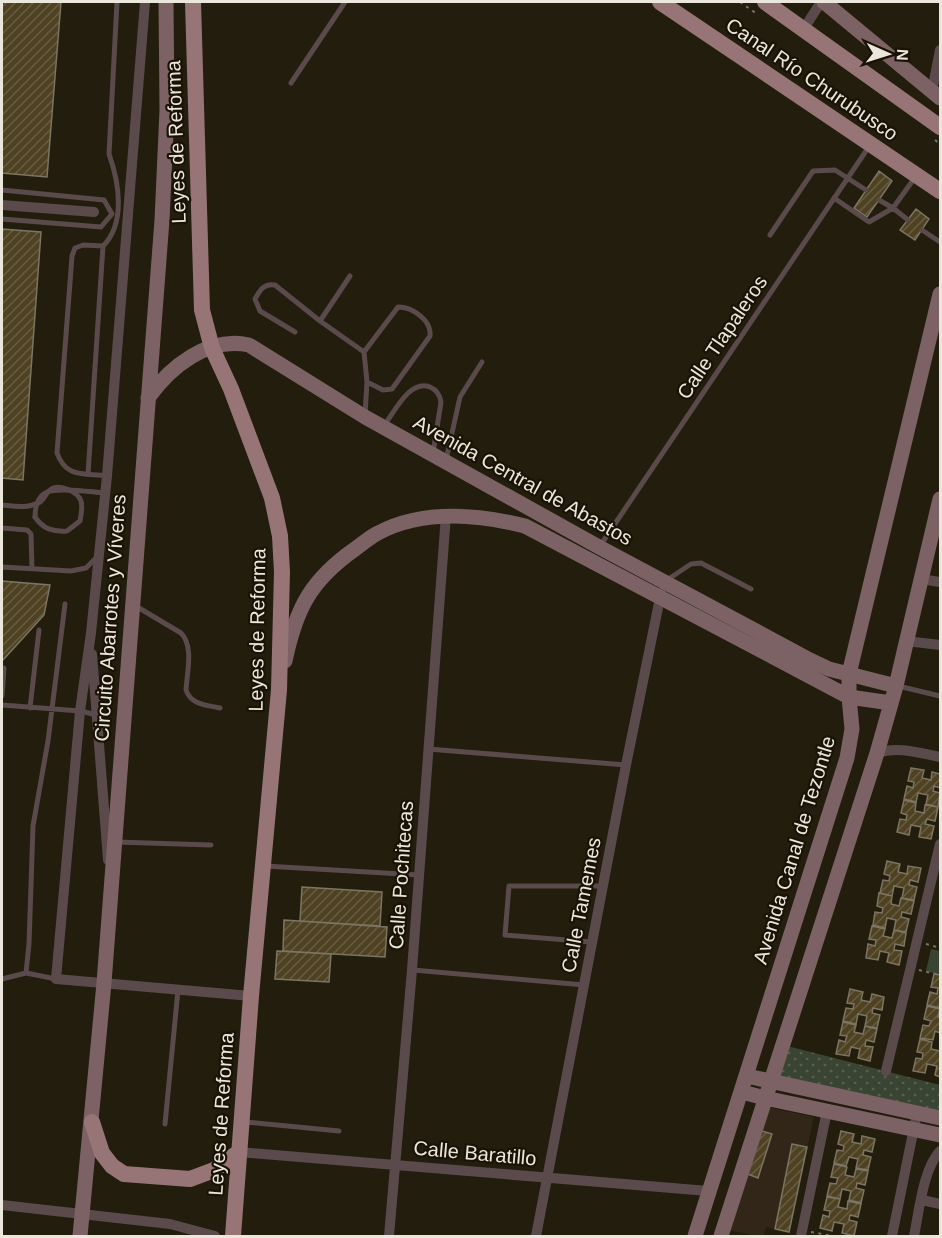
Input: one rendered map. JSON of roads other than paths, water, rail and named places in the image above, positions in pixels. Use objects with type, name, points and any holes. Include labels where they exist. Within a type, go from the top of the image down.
[{"type":"main road","name":"Circuito Abarrotes y Víveres","points":[[80,1236],[104,983],[162,220],[166,132],[166,2]]},
{"type":"main road","name":"Leyes de Reforma","points":[[193,2],[202,310],[212,348],[231,389],[272,498],[280,536],[282,572],[279,690],[251,996],[233,1236]]},
{"type":"main road","name":"Canal Río Churubusco","points":[[660,2],[940,191]]},
{"type":"main road","name":"Canal Río Churubusco","points":[[765,2],[940,127]]},
{"type":"main road","points":[[823,2],[936,94]]},
{"type":"main road","name":"Avenida Canal de Tezontle","points":[[695,1236],[847,758],[852,729],[849,674],[940,294]]},
{"type":"main road","name":"Avenida Central de Abastos","points":[[147,399],[161,380],[187,359],[227,343],[249,345],[365,417],[599,547],[810,660],[829,669],[896,686]]},
{"type":"main road","points":[[721,1236],[877,753],[896,686],[940,500]]},
{"type":"main road","name":"Avenida Central de Abastos","points":[[279,690],[290,633],[305,598],[332,566],[377,533],[414,519],[446,515],[496,519],[525,526],[849,698],[891,703]]},
{"type":"main road","points":[[747,1076],[770,1083],[940,1118]]},
{"type":"main road","points":[[742,1092],[940,1135]]},
{"type":"main road","points":[[876,1121],[879,1105]]},
{"type":"main road","points":[[736,1107],[750,1108],[758,1119]]},
{"type":"main road","points":[[92,1122],[102,1153],[112,1166],[124,1174],[190,1179],[214,1170],[239,1152]]},
{"type":"street","points":[[145,2],[107,476],[91,633],[80,711],[56,979],[251,996]]},
{"type":"street","points":[[803,30],[823,2]]},
{"type":"street","points":[[936,94],[940,50]]},
{"type":"street","points":[[2,205],[94,212]]},
{"type":"street","name":"Calle Pochitecas","points":[[389,1236],[412,970],[446,515]]},
{"type":"street","points":[[920,579],[940,582]]},
{"type":"street","name":"Calle Tamemes","points":[[536,1236],[626,765],[664,581]]},
{"type":"street","points":[[91,633],[111,895]]},
{"type":"street","points":[[906,641],[940,645]]},
{"type":"street","points":[[884,728],[890,739],[904,750]]},
{"type":"street","points":[[877,753],[887,749],[904,750],[940,757]]},
{"type":"street","points":[[886,1071],[940,843]]},
{"type":"street","points":[[802,1233],[827,1111]]},
{"type":"street","points":[[892,1236],[917,1113]]},
{"type":"street","points":[[914,1236],[933,1158],[940,1151]]},
{"type":"street","name":"Calle Baratillo","points":[[239,1152],[708,1191]]},
{"type":"street","points":[[922,1200],[940,1204]]},
{"type":"street","points":[[2,1205],[170,1224],[214,1236]]},
{"type":"lane","points":[[88,474],[103,246],[112,237],[116,227],[118,194],[115,170],[109,154],[117,2]]},
{"type":"lane","points":[[291,83],[345,2]]},
{"type":"lane","name":"Calle Tlapaleros","points":[[599,547],[870,144]]},
{"type":"lane","points":[[770,235],[813,171],[835,170],[866,190]]},
{"type":"lane","points":[[834,198],[870,222],[893,208],[917,175]]},
{"type":"lane","points":[[2,190],[104,200],[112,214],[101,227],[2,219]]},
{"type":"lane","points":[[879,200],[908,220]]},
{"type":"lane","points":[[922,230],[940,242]]},
{"type":"lane","points":[[103,246],[83,245],[75,248],[72,256],[57,453],[61,464],[68,471],[107,476]]},
{"type":"lane","points":[[320,321],[350,276]]},
{"type":"lane","points":[[295,332],[260,311],[255,299],[261,288],[269,284],[275,285],[364,352]]},
{"type":"lane","points":[[365,417],[367,382],[364,352],[398,307],[403,307],[428,321],[431,328],[430,336],[392,389],[383,390],[367,382]]},
{"type":"lane","points":[[439,458],[460,397],[482,362]]},
{"type":"lane","points":[[383,426],[411,390],[420,386],[434,389],[440,395],[441,402],[439,458]]},
{"type":"lane","points":[[2,505],[24,507],[41,502],[48,492],[54,488],[66,488],[78,495],[81,503],[80,521],[67,531],[49,530],[40,524],[35,517],[35,509],[40,497],[46,492],[66,491],[105,493]]},
{"type":"lane","points":[[2,528],[27,530],[31,534],[32,569]]},
{"type":"lane","points":[[2,567],[71,571],[86,568],[99,555]]},
{"type":"lane","points":[[664,581],[691,564],[701,564],[751,589]]},
{"type":"lane","points":[[26,973],[33,826],[52,709],[65,604]]},
{"type":"lane","points":[[132,604],[186,638],[189,647],[186,690],[188,697],[194,702],[220,708]]},
{"type":"lane","points":[[30,708],[39,630]]},
{"type":"lane","points":[[2,696],[3,668]]},
{"type":"lane","points":[[896,686],[940,696]]},
{"type":"lane","points":[[2,705],[80,711],[97,715]]},
{"type":"lane","points":[[428,749],[626,765]]},
{"type":"lane","points":[[115,842],[211,845]]},
{"type":"lane","points":[[263,866],[419,875]]},
{"type":"lane","points":[[593,942],[505,935],[509,886],[603,886]]},
{"type":"lane","points":[[412,970],[584,985]]},
{"type":"lane","points":[[2,979],[26,973],[56,979]]},
{"type":"lane","points":[[165,1124],[177,990]]},
{"type":"lane","points":[[242,1121],[339,1131]]}]
